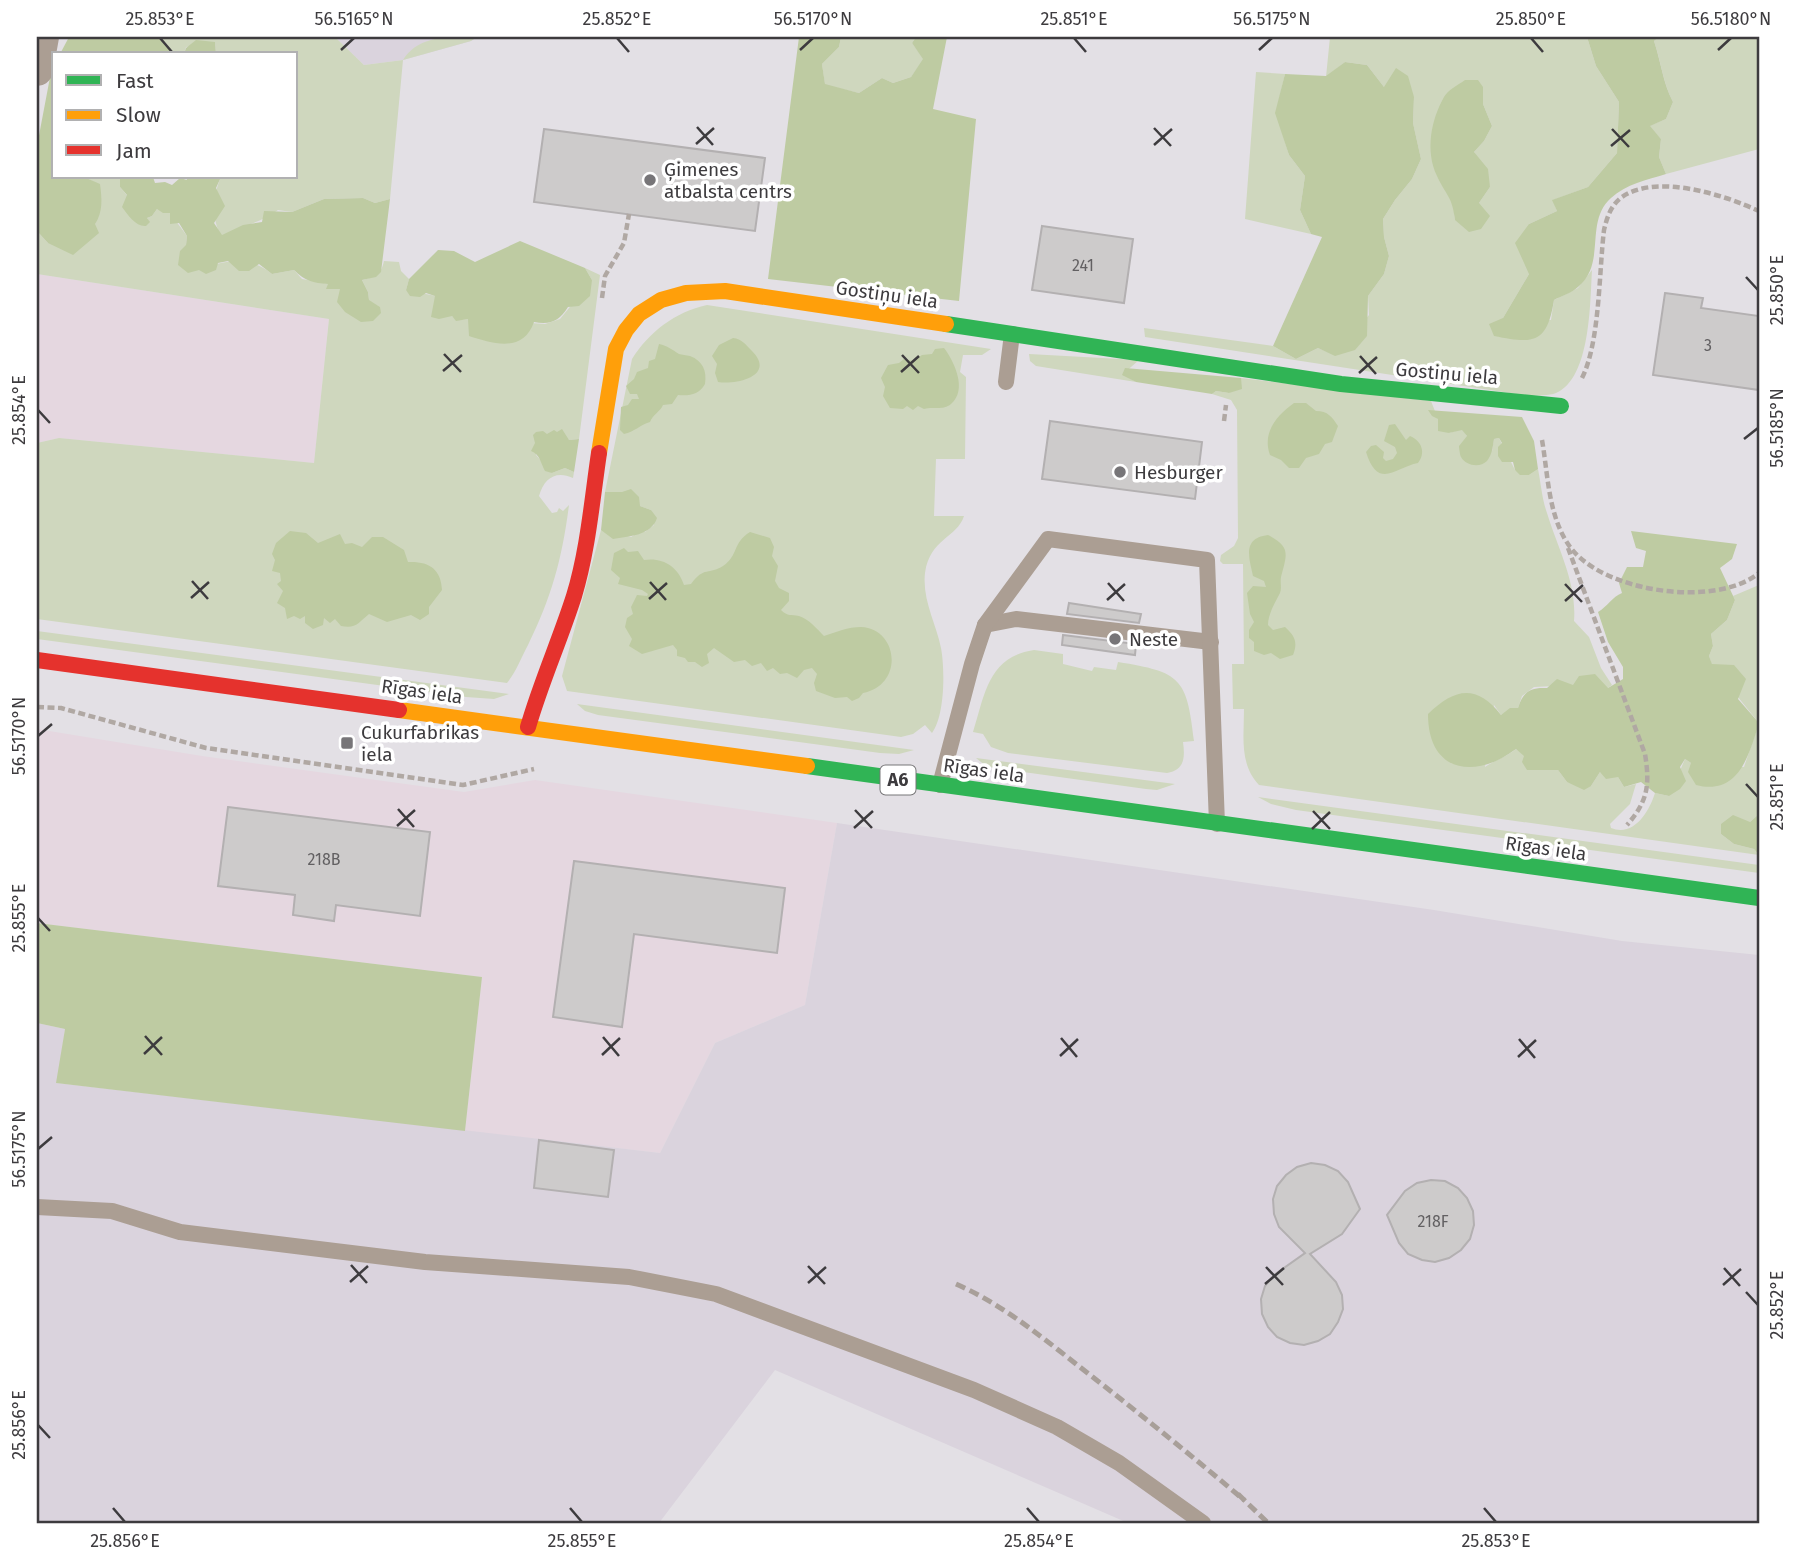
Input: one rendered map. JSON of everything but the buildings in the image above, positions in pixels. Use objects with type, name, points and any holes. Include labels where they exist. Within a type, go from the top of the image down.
[{"type":"main road","name":"Gostiņu iela","points":[[528,727],[538,692],[574,596],[585,545],[616,349],[630,324],[651,306],[671,296],[696,290],[725,291],[1341,384],[1557,406]]},
{"type":"main road","name":"Rīgas iela","points":[[37,660],[1759,898]]},
{"type":"lane","points":[[1006,382],[1012,334]]},
{"type":"lane","points":[[940,786],[971,664],[985,625],[1048,539],[1207,560],[1217,824]]},
{"type":"lane","points":[[985,625],[1016,619],[1211,642]]},
{"type":"lane","points":[[37,1207],[112,1211],[180,1232],[425,1262],[629,1277],[716,1294],[974,1390],[1057,1427],[1119,1463],[1203,1523]]},
{"type":"path","points":[[1557,406],[1571,393],[1588,363],[1594,338],[1604,230],[1607,216],[1621,197],[1641,190],[1669,187],[1706,193],[1759,211]]},
{"type":"path","points":[[1525,401],[1541,434],[1555,511],[1645,754],[1648,773],[1644,801],[1628,825]]},
{"type":"path","points":[[1566,541],[1581,560],[1596,569],[1646,587],[1707,592],[1741,584],[1759,573]]},
{"type":"path","points":[[37,707],[61,708],[206,748],[463,785],[532,769],[546,771]]},
{"type":"shaded area","points":[[335,37],[477,37],[403,60],[364,65]]},
{"type":"shaded area","points":[[37,274],[329,319],[314,463],[59,438],[37,443]]},
{"type":"shaded area","points":[[37,729],[202,756],[464,792],[535,780],[837,823],[805,1005],[715,1043],[660,1153],[465,1131],[482,977],[37,923]]},
{"type":"shaded area","points":[[837,823],[1434,910],[1622,941],[1759,955],[1759,1523],[1128,1523],[775,1370],[659,1523],[37,1523],[37,1023],[65,1029],[57,1083],[660,1153],[715,1043],[805,1005]]},
{"type":"green space","points":[[69,37],[162,37],[171,52],[61,52]]},
{"type":"green space","points":[[162,37],[335,37],[364,65],[403,60],[390,199],[375,203],[363,198],[324,199],[292,212],[278,210],[221,236],[214,206],[221,178],[298,178],[298,52],[216,52],[215,42],[186,47],[185,52],[171,52]]},
{"type":"green space","points":[[446,37],[477,37],[471,41],[403,60],[426,41]]},
{"type":"green space","points":[[799,37],[841,37],[839,47],[822,64],[825,84],[859,93],[882,78],[893,83],[911,77],[923,59],[912,43],[916,37],[947,37],[933,109],[976,119],[959,301],[768,279]]},
{"type":"green space","points":[[841,37],[916,37],[912,43],[924,59],[911,77],[893,83],[882,78],[859,93],[825,85],[822,64],[839,47]]},
{"type":"green space","points":[[1330,37],[1587,37],[1596,66],[1619,102],[1617,153],[1588,187],[1553,200],[1557,211],[1529,224],[1529,274],[1503,318],[1551,320],[1554,300],[1578,288],[1592,270],[1586,338],[1576,372],[1568,385],[1553,394],[1529,396],[1145,337],[1144,328],[1273,346],[1296,359],[1318,348],[1335,355],[1369,315],[1368,296],[1384,274],[1389,256],[1383,219],[1412,179],[1421,159],[1413,123],[1414,97],[1384,87],[1367,65],[1345,62],[1326,77]],"holes":[[[1483,87],[1483,104],[1492,126],[1474,152],[1490,187],[1479,203],[1455,220],[1453,202]]]},
{"type":"green space","points":[[1587,37],[1659,37],[1654,41],[1673,102],[1666,119],[1650,126],[1661,139],[1659,157],[1666,174],[1623,189],[1603,208],[1596,230],[1592,266],[1587,277],[1576,289],[1554,300],[1551,315],[1542,333],[1529,340],[1494,336],[1489,324],[1503,318],[1529,274],[1515,243],[1529,224],[1557,211],[1552,200],[1588,187],[1617,153],[1619,102],[1596,66]]},
{"type":"green space","points":[[1659,37],[1759,37],[1759,149],[1666,174],[1659,157],[1661,139],[1649,126],[1666,119],[1673,102],[1654,41]]},
{"type":"green space","points":[[196,40],[215,42],[216,52],[185,52]]},
{"type":"green space","points":[[1345,62],[1367,65],[1384,87],[1396,68],[1408,76],[1414,97],[1413,123],[1421,159],[1412,179],[1383,219],[1389,256],[1384,274],[1368,296],[1367,336],[1355,350],[1335,356],[1318,348],[1296,359],[1273,346],[1322,237],[1311,234],[1300,210],[1305,176],[1289,155],[1275,113],[1285,74],[1326,76]]},
{"type":"green space","points":[[52,70],[52,178],[86,178],[100,184],[101,190],[101,210],[95,224],[99,233],[73,255],[48,243],[37,231],[37,146]]},
{"type":"green space","points":[[1256,72],[1285,74],[1276,113],[1289,155],[1305,176],[1300,210],[1311,234],[1245,219]]},
{"type":"green space","points":[[1465,80],[1478,80],[1483,87],[1483,104],[1492,126],[1474,152],[1488,169],[1490,187],[1479,203],[1490,216],[1481,229],[1469,232],[1455,220],[1450,200],[1440,183],[1431,156],[1433,126],[1444,97]]},
{"type":"green space","points":[[86,178],[120,178],[120,187],[149,222],[147,218],[157,209],[170,213],[187,236],[186,245],[199,270],[237,261],[254,264],[272,274],[294,270],[302,279],[329,284],[327,289],[341,289],[380,307],[369,301],[362,280],[377,275],[384,261],[399,262],[401,271],[409,279],[406,290],[436,296],[434,306],[457,320],[545,324],[560,319],[592,280],[585,268],[600,275],[579,439],[569,440],[557,433],[547,435],[535,443],[536,455],[552,473],[565,468],[574,472],[573,478],[556,475],[547,480],[539,496],[552,513],[559,508],[563,511],[569,505],[566,525],[555,577],[544,610],[507,683],[37,619],[37,443],[59,438],[314,463],[329,319],[37,274],[37,231],[48,243],[95,224],[100,185]]},
{"type":"green space","points":[[120,178],[153,178],[155,183],[165,182],[172,185],[180,178],[221,178],[216,188],[225,206],[214,223],[222,235],[243,225],[262,222],[264,211],[292,212],[324,199],[363,198],[375,203],[390,199],[381,272],[376,277],[362,280],[369,300],[380,307],[381,313],[373,321],[361,322],[345,312],[337,302],[340,289],[326,289],[328,284],[310,281],[294,270],[272,274],[259,264],[249,271],[239,271],[228,261],[218,263],[216,270],[206,274],[199,270],[188,273],[178,265],[180,251],[186,245],[187,236],[179,223],[170,224],[170,213],[157,209],[147,218],[150,222],[146,226],[136,223],[122,207],[127,195],[120,187]]},
{"type":"green space","points":[[520,241],[585,268],[592,280],[590,296],[579,306],[568,307],[554,321],[534,322],[529,332],[515,342],[488,342],[469,336],[468,319],[456,321],[452,316],[439,319],[431,317],[435,296],[426,293],[420,297],[410,296],[406,290],[409,279],[438,250],[454,251],[475,262]]},
{"type":"green space","points":[[707,305],[991,349],[982,355],[963,355],[960,372],[966,377],[965,459],[936,459],[934,516],[964,516],[956,529],[932,552],[925,573],[926,593],[941,648],[943,668],[942,704],[932,733],[925,725],[913,734],[901,737],[567,691],[562,676],[601,530],[631,537],[654,525],[651,510],[640,506],[622,492],[605,492],[632,359],[646,340],[664,324],[695,308]]},
{"type":"green space","points":[[733,338],[751,350],[760,366],[757,372],[744,380],[718,382],[715,373],[717,364],[712,356],[719,345]]},
{"type":"green space","points":[[659,344],[698,361],[705,371],[705,384],[700,391],[693,394],[678,395],[672,404],[663,405],[650,422],[624,434],[620,430],[621,407],[628,405],[632,399],[639,399],[637,394],[630,394],[626,386],[637,372],[648,368],[649,361],[655,359]]},
{"type":"green space","points":[[944,348],[952,360],[959,384],[956,398],[951,404],[924,409],[918,406],[913,410],[907,406],[903,409],[890,408],[883,396],[885,387],[881,378],[888,365],[904,359],[913,361],[922,355],[932,354],[935,349]]},
{"type":"green space","points":[[1029,354],[1139,360],[1123,374],[1136,382],[1036,366],[1030,361]]},
{"type":"green space","points":[[1125,368],[1241,378],[1242,389],[1229,393],[1216,391],[1212,394],[1136,382],[1122,375]]},
{"type":"green space","points":[[1241,378],[1431,401],[1438,419],[1449,433],[1462,429],[1467,436],[1492,451],[1494,439],[1499,438],[1515,470],[1529,475],[1538,469],[1545,508],[1570,580],[1574,621],[1589,637],[1601,668],[1612,685],[1608,688],[1574,685],[1534,687],[1522,696],[1518,708],[1501,715],[1494,705],[1485,767],[1516,749],[1545,769],[1558,770],[1567,782],[1591,786],[1600,772],[1618,777],[1624,787],[1636,784],[1630,804],[1610,824],[1611,828],[1627,829],[1645,815],[1655,793],[1669,796],[1685,759],[1691,763],[1744,767],[1759,723],[1759,814],[1750,822],[1721,824],[1721,834],[1734,844],[1754,849],[1759,855],[1259,785],[1245,759],[1244,709],[1233,709],[1232,664],[1244,664],[1243,564],[1223,564],[1220,561],[1221,555],[1234,546],[1238,538],[1237,410],[1231,400],[1212,394],[1216,391],[1229,393]]},
{"type":"green space","points":[[1294,403],[1306,403],[1316,411],[1327,413],[1338,426],[1332,442],[1325,444],[1319,454],[1306,458],[1299,468],[1289,468],[1270,455],[1268,439],[1276,419]]},
{"type":"green space","points":[[1428,410],[1522,417],[1534,441],[1538,469],[1529,475],[1520,475],[1513,462],[1502,462],[1498,456],[1498,447],[1502,443],[1499,438],[1494,439],[1487,461],[1477,465],[1466,462],[1461,456],[1459,446],[1467,436],[1462,430],[1449,433],[1438,431],[1438,419]]},
{"type":"green space","points":[[1395,424],[1406,440],[1410,436],[1417,441],[1422,448],[1422,455],[1418,463],[1382,474],[1376,471],[1366,452],[1376,445],[1384,452],[1383,458],[1386,461],[1393,459],[1397,453],[1395,447],[1384,441],[1389,425]]},
{"type":"green space","points":[[562,429],[569,440],[579,439],[574,472],[565,468],[552,473],[545,471],[538,457],[531,451],[535,443],[533,435],[536,432],[543,431],[547,434]]},
{"type":"green space","points":[[631,489],[639,497],[640,506],[651,510],[657,518],[645,532],[613,539],[601,530],[605,492]]},
{"type":"green space","points":[[290,531],[306,533],[318,543],[340,534],[345,544],[352,543],[362,547],[372,537],[383,537],[404,550],[408,562],[422,563],[432,568],[439,577],[442,590],[429,607],[429,614],[420,620],[411,615],[387,622],[369,614],[350,627],[341,626],[335,619],[330,623],[324,618],[323,625],[313,629],[305,623],[305,616],[300,619],[294,616],[287,619],[285,608],[277,603],[283,591],[277,584],[281,581],[280,573],[272,571],[275,560],[272,554],[276,543]]},
{"type":"green space","points":[[1631,531],[1737,544],[1732,559],[1720,568],[1735,600],[1727,620],[1711,634],[1713,646],[1709,656],[1712,664],[1734,665],[1746,679],[1738,699],[1759,723],[1740,770],[1723,784],[1711,787],[1696,785],[1688,772],[1691,763],[1685,759],[1680,767],[1686,781],[1669,796],[1655,793],[1641,782],[1624,787],[1618,777],[1606,779],[1600,772],[1591,786],[1584,790],[1567,782],[1558,770],[1527,770],[1522,762],[1524,756],[1516,749],[1485,765],[1470,767],[1445,759],[1436,749],[1430,734],[1428,714],[1447,699],[1465,693],[1474,694],[1492,705],[1501,715],[1510,708],[1518,708],[1528,692],[1536,688],[1547,688],[1557,679],[1573,685],[1579,676],[1595,674],[1608,688],[1623,679],[1623,667],[1608,642],[1598,612],[1622,593],[1619,583],[1627,567],[1643,567],[1646,551],[1636,548]]},
{"type":"green space","points":[[750,532],[770,538],[774,547],[772,556],[778,566],[775,581],[779,588],[789,593],[789,601],[781,610],[783,612],[806,619],[824,636],[861,627],[874,630],[883,637],[892,658],[885,680],[876,688],[852,701],[847,697],[835,698],[816,691],[814,683],[817,674],[812,668],[804,670],[797,678],[787,673],[780,674],[773,668],[767,671],[761,663],[752,666],[745,660],[734,662],[714,648],[707,654],[709,663],[702,667],[677,656],[673,645],[642,654],[629,646],[632,639],[625,627],[627,618],[633,614],[631,607],[637,595],[648,594],[618,584],[620,578],[611,570],[614,553],[624,548],[628,552],[638,551],[644,560],[657,560],[668,564],[678,573],[684,585],[691,584],[703,573],[718,569],[728,562],[740,540]]},
{"type":"green space","points":[[1268,535],[1281,543],[1286,557],[1281,591],[1270,613],[1268,625],[1273,630],[1285,627],[1295,643],[1293,655],[1280,659],[1271,653],[1264,655],[1254,651],[1254,642],[1249,638],[1249,630],[1254,622],[1247,593],[1253,586],[1266,587],[1264,581],[1253,576],[1249,550],[1254,540]]},
{"type":"green space","points":[[1759,585],[1759,723],[1712,665],[1709,656],[1713,646],[1711,634],[1727,620],[1735,600],[1733,596]]},
{"type":"green space","points":[[37,631],[509,694],[494,699],[466,697],[37,639]]},
{"type":"green space","points":[[1034,650],[1063,654],[1063,664],[1092,671],[1094,667],[1116,670],[1118,662],[1155,670],[1177,682],[1188,703],[1194,741],[1183,742],[1184,758],[1180,766],[1167,773],[1008,753],[991,747],[983,734],[973,732],[985,691],[998,669],[1007,660]]},
{"type":"green space","points":[[577,704],[914,750],[899,754],[880,753],[598,715],[585,711]]},
{"type":"green space","points":[[976,758],[1175,784],[1157,790],[1146,789],[994,768],[986,766]]},
{"type":"green space","points":[[1258,797],[1759,865],[1759,873],[1296,810],[1271,804]]},
{"type":"green space","points":[[1759,814],[1759,855],[1754,849],[1734,844],[1721,834],[1721,824],[1733,815],[1750,822]]},
{"type":"green space","points":[[37,923],[482,977],[465,1131],[56,1083],[65,1029],[37,1023]]},
{"type":"railway","points":[[956,1284],[991,1302],[1039,1335],[1244,1500]]},
{"type":"railway","points":[[1238,1494],[1268,1523]]},
{"type":"traffic: fast","points":[[946,324],[1341,384],[1561,406]]},
{"type":"traffic: fast","points":[[807,766],[1759,898]]},
{"type":"traffic: slow","points":[[599,453],[616,349],[639,314],[661,300],[686,293],[725,291],[946,324]]},
{"type":"traffic: slow","points":[[399,710],[807,766]]},
{"type":"traffic: jam","points":[[528,727],[579,579],[599,453]]},
{"type":"traffic: jam","points":[[37,660],[399,710]]},
{"type":"place","name":"Ģimenes atbalsta centrs","points":[[650,180]]},
{"type":"place","name":"Hesburger","points":[[1120,472]]},
{"type":"place","name":"Neste","points":[[1115,639]]},
{"type":"place","name":"Cukurfabrikas iela","points":[[347,743]]}]
